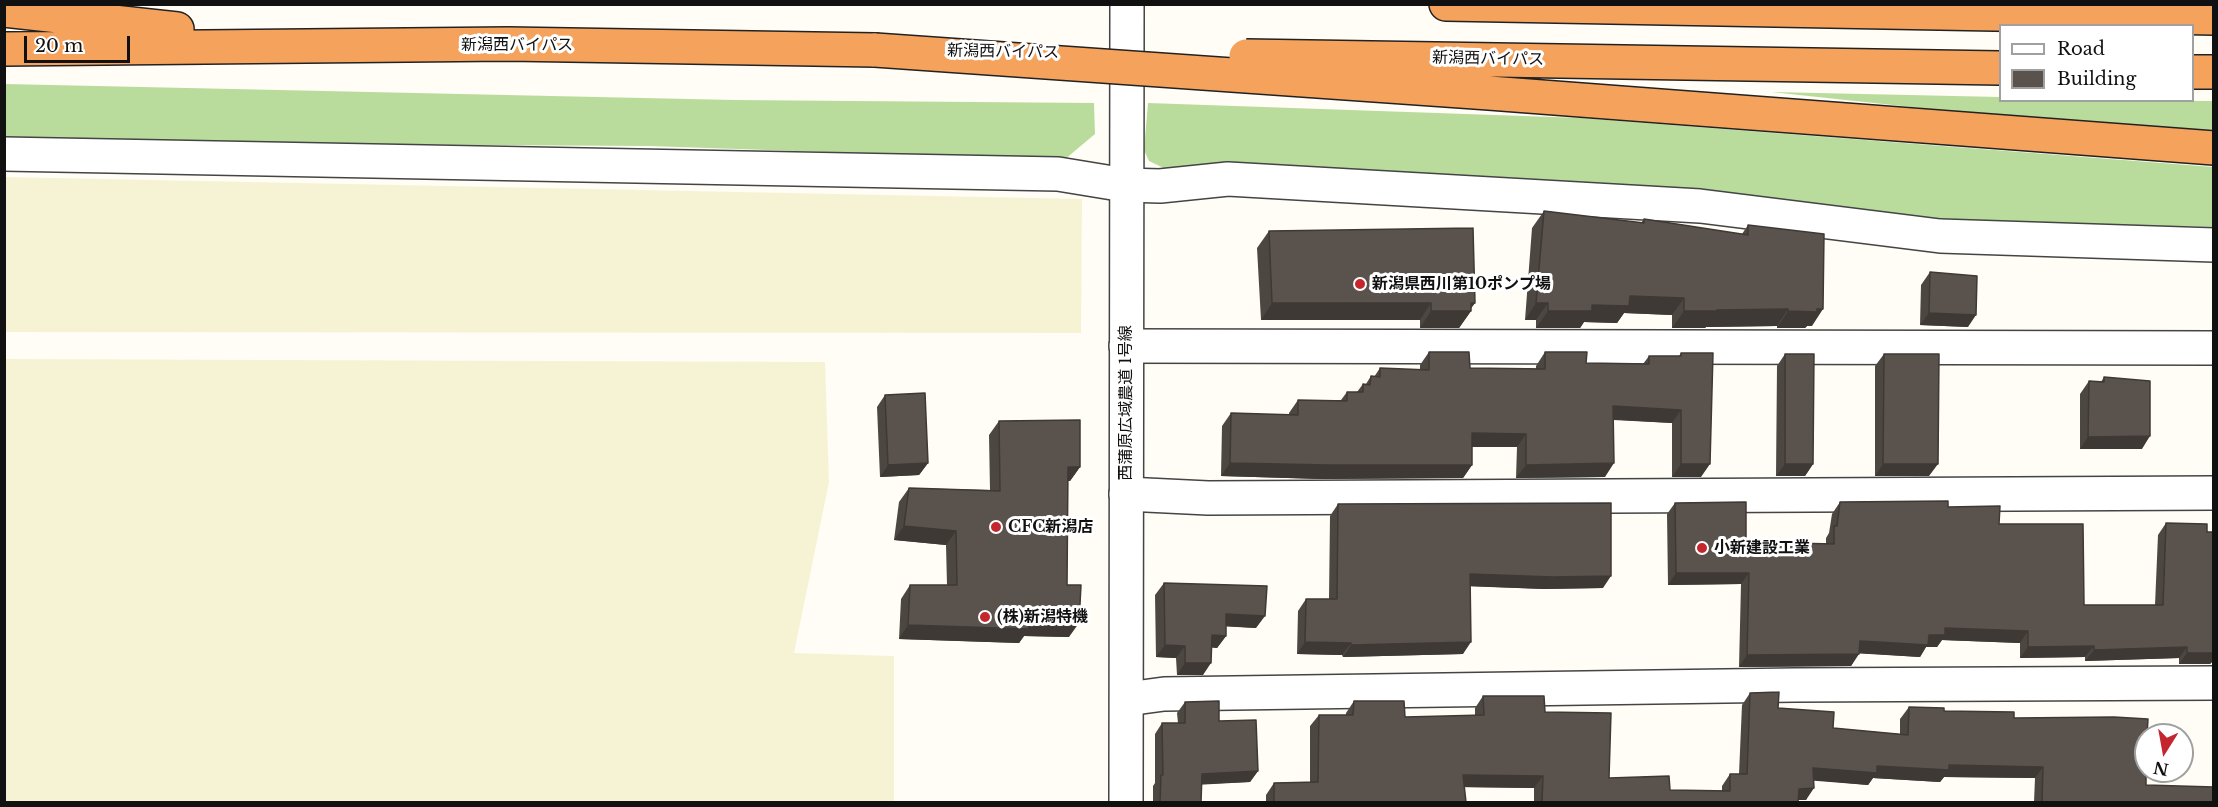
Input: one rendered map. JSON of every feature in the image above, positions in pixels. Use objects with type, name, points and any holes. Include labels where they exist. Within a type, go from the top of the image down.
[{"type":"highway","points":[[1446,4],[2214,18]]},
{"type":"highway","points":[[4,10],[202,32],[508,44]]},
{"type":"highway","name":"新潟西バイパス","points":[[4,49],[508,44],[1999,68]]},
{"type":"highway","points":[[875,50],[2214,148]]},
{"type":"highway","points":[[2194,72],[2214,72]]},
{"type":"street","name":"西蒲原広域農道 1号線","points":[[1126,802],[1127,4]]},
{"type":"street","points":[[4,154],[1058,174],[1125,185],[1160,186],[1240,180],[1700,206],[1940,236],[2214,245]]},
{"type":"street","points":[[1126,346],[2214,348]]},
{"type":"street","points":[[1126,494],[1232,498],[2214,493]]},
{"type":"street","points":[[1126,699],[1164,694],[1748,686],[2214,683]]},
{"type":"shaded area","points":[[5,177],[1082,199],[1081,333],[5,332]]},
{"type":"shaded area","points":[[5,359],[825,362],[829,482],[794,653],[894,656],[894,802],[5,802]]},
{"type":"green space","points":[[5,84],[734,100],[1094,103],[1095,134],[1064,160],[649,146],[138,143],[5,139]]},
{"type":"green space","points":[[1771,92],[1999,97],[1999,102],[2213,101],[2213,133],[1977,114]]},
{"type":"green space","points":[[1148,103],[1581,118],[2213,167],[2213,227],[1967,222],[1170,171],[1149,161],[1144,150]]},
{"type":"building","points":[[1544,211],[1644,223],[1644,219],[1748,235],[1748,225],[1824,234],[1823,309],[1817,309],[1817,312],[1788,311],[1788,309],[1684,311],[1684,298],[1630,296],[1629,306],[1592,305],[1592,311],[1548,311],[1548,303],[1536,303]]},
{"type":"building","name":"新潟県西川第10ポンプ場","points":[[1473,228],[1475,303],[1471,303],[1471,311],[1431,311],[1431,303],[1272,303],[1269,231]]},
{"type":"building","points":[[1930,272],[1977,276],[1976,315],[1929,313]]},
{"type":"building","points":[[1429,352],[1469,352],[1470,368],[1545,369],[1545,352],[1587,352],[1586,363],[1649,364],[1649,356],[1713,353],[1710,464],[1681,464],[1681,410],[1613,406],[1614,463],[1526,465],[1526,434],[1472,433],[1472,465],[1230,463],[1231,413],[1298,415],[1298,400],[1347,401],[1347,392],[1363,392],[1363,384],[1370,385],[1371,376],[1380,377],[1380,368],[1429,370]]},
{"type":"building","points":[[1785,354],[1814,354],[1813,464],[1785,464]]},
{"type":"building","points":[[1884,354],[1939,354],[1938,464],[1883,464]]},
{"type":"building","points":[[2104,377],[2150,381],[2150,436],[2088,437],[2089,381],[2104,382]]},
{"type":"building","points":[[925,393],[928,463],[888,465],[885,395]]},
{"type":"building","points":[[1080,420],[1080,467],[1068,467],[1067,585],[1081,585],[1079,623],[1028,622],[1029,629],[908,625],[910,585],[957,585],[956,531],[904,526],[909,488],[1000,491],[999,421]]},
{"type":"building","points":[[1948,501],[1948,507],[2000,506],[1999,524],[2083,524],[2084,605],[2163,605],[2166,523],[2207,524],[2207,532],[2214,532],[2214,653],[2187,653],[2187,647],[2094,650],[2094,646],[2028,647],[2028,631],[1945,628],[1945,635],[1929,635],[1928,645],[1860,641],[1859,654],[1747,655],[1749,573],[1676,573],[1675,503],[1746,502],[1746,542],[1834,544],[1834,526],[1837,526],[1840,502]]},
{"type":"building","points":[[1611,503],[1611,576],[1553,577],[1470,574],[1471,642],[1351,645],[1351,643],[1305,642],[1306,599],[1337,599],[1338,504]]},
{"type":"building","points":[[1164,583],[1267,586],[1265,616],[1226,614],[1226,636],[1212,635],[1211,663],[1185,663],[1185,646],[1165,645]]},
{"type":"building","points":[[1779,692],[1778,708],[1834,712],[1833,728],[1908,735],[1909,707],[1944,708],[1944,711],[2014,712],[2014,718],[2148,719],[2148,723],[2134,723],[2134,783],[2214,787],[2214,802],[2042,802],[2043,767],[1949,765],[1949,770],[1877,766],[1877,773],[1813,768],[1814,788],[1799,789],[1798,802],[1542,802],[1543,776],[1463,775],[1466,802],[1274,802],[1274,783],[1318,782],[1319,715],[1353,715],[1354,701],[1404,701],[1405,717],[1484,715],[1483,696],[1544,696],[1545,712],[1611,713],[1609,778],[1669,776],[1670,790],[1730,791],[1730,774],[1747,774],[1750,693]]},
{"type":"building","points":[[1219,701],[1219,721],[1256,720],[1258,771],[1202,774],[1201,802],[1160,802],[1161,775],[1163,775],[1162,723],[1185,723],[1185,702]]},
{"type":"place","name":"新潟県西川第10ポンプ場","points":[[1360,284]]},
{"type":"place","name":"CFC新潟店","points":[[996,527]]},
{"type":"place","name":"小新建設工業","points":[[1702,548]]},
{"type":"place","name":"(株)新潟特機","points":[[985,617]]}]
